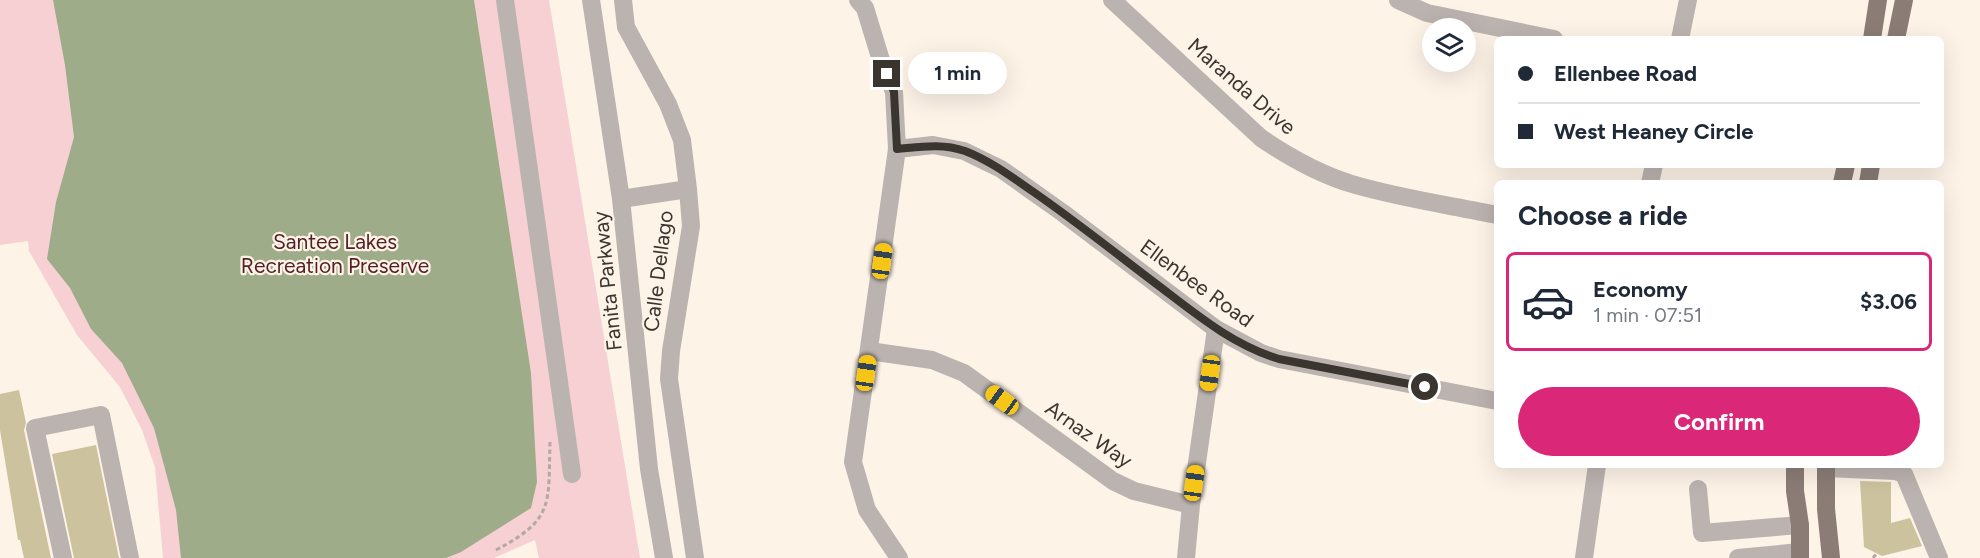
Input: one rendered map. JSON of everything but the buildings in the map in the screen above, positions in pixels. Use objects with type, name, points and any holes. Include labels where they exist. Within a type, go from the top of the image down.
[{"type":"main road","points":[[1872,36],[1878,0]]},
{"type":"main road","points":[[1897,36],[1904,0]]},
{"type":"main road","points":[[1795,468],[1800,555]]},
{"type":"main road","points":[[1826,468],[1826,509],[1831,558]]},
{"type":"street","points":[[505,0],[572,474]]},
{"type":"street","name":"Fanita Parkway","points":[[591,0],[621,198],[649,469],[664,558]]},
{"type":"street","name":"Calle Dellago","points":[[623,0],[626,27],[668,104],[682,140],[691,226],[670,351],[669,379],[695,558]]},
{"type":"street","points":[[858,0],[865,8],[880,57],[894,92],[897,149],[853,462],[867,510],[899,558]]},
{"type":"street","name":"Maranda Drive","points":[[1112,0],[1261,138],[1288,155],[1316,170],[1352,184],[1494,214]]},
{"type":"street","points":[[1398,0],[1427,13],[1539,36]]},
{"type":"street","points":[[1681,36],[1688,0]]},
{"type":"street","name":"Ellenbee Road","points":[[897,149],[933,145],[964,151],[1001,169],[1216,329],[1261,353],[1279,359],[1494,400]]},
{"type":"street","points":[[621,198],[688,189]]},
{"type":"street","points":[[1186,558],[1191,505],[1216,329]]},
{"type":"street","name":"Arnaz Way","points":[[869,351],[932,360],[964,373],[1113,481],[1134,490],[1191,505]]},
{"type":"street","points":[[63,558],[35,428],[101,415],[130,558]]},
{"type":"street","points":[[1584,558],[1597,468]]},
{"type":"street","points":[[1854,468],[1895,471],[1904,474],[1939,558]]},
{"type":"street","points":[[1698,489],[1702,533],[1800,525]]},
{"type":"street","points":[[1738,558],[1800,555]]},
{"type":"path","points":[[496,550],[520,537],[538,522],[545,509],[548,497],[550,439]]},
{"type":"path","points":[[1873,558],[1877,553]]},
{"type":"green space","name":"Santee Lakes Recreation Preserve","points":[[0,0],[549,0],[640,558],[539,558],[535,540],[494,558],[163,558],[155,467],[142,430],[120,387],[77,335],[29,251],[28,241],[0,245]]},
{"type":"shaded area","name":"Santee Lakes Recreation Preserve","points":[[53,0],[474,0],[531,373],[537,482],[531,508],[461,552],[446,558],[181,558],[176,510],[154,428],[122,363],[91,329],[70,288],[47,259],[56,202],[74,137],[65,65]]},
{"type":"route","points":[[887,74],[894,92],[897,149],[933,145],[949,148],[964,151],[1001,169],[1216,329],[1240,344],[1279,359],[1425,387]]}]
